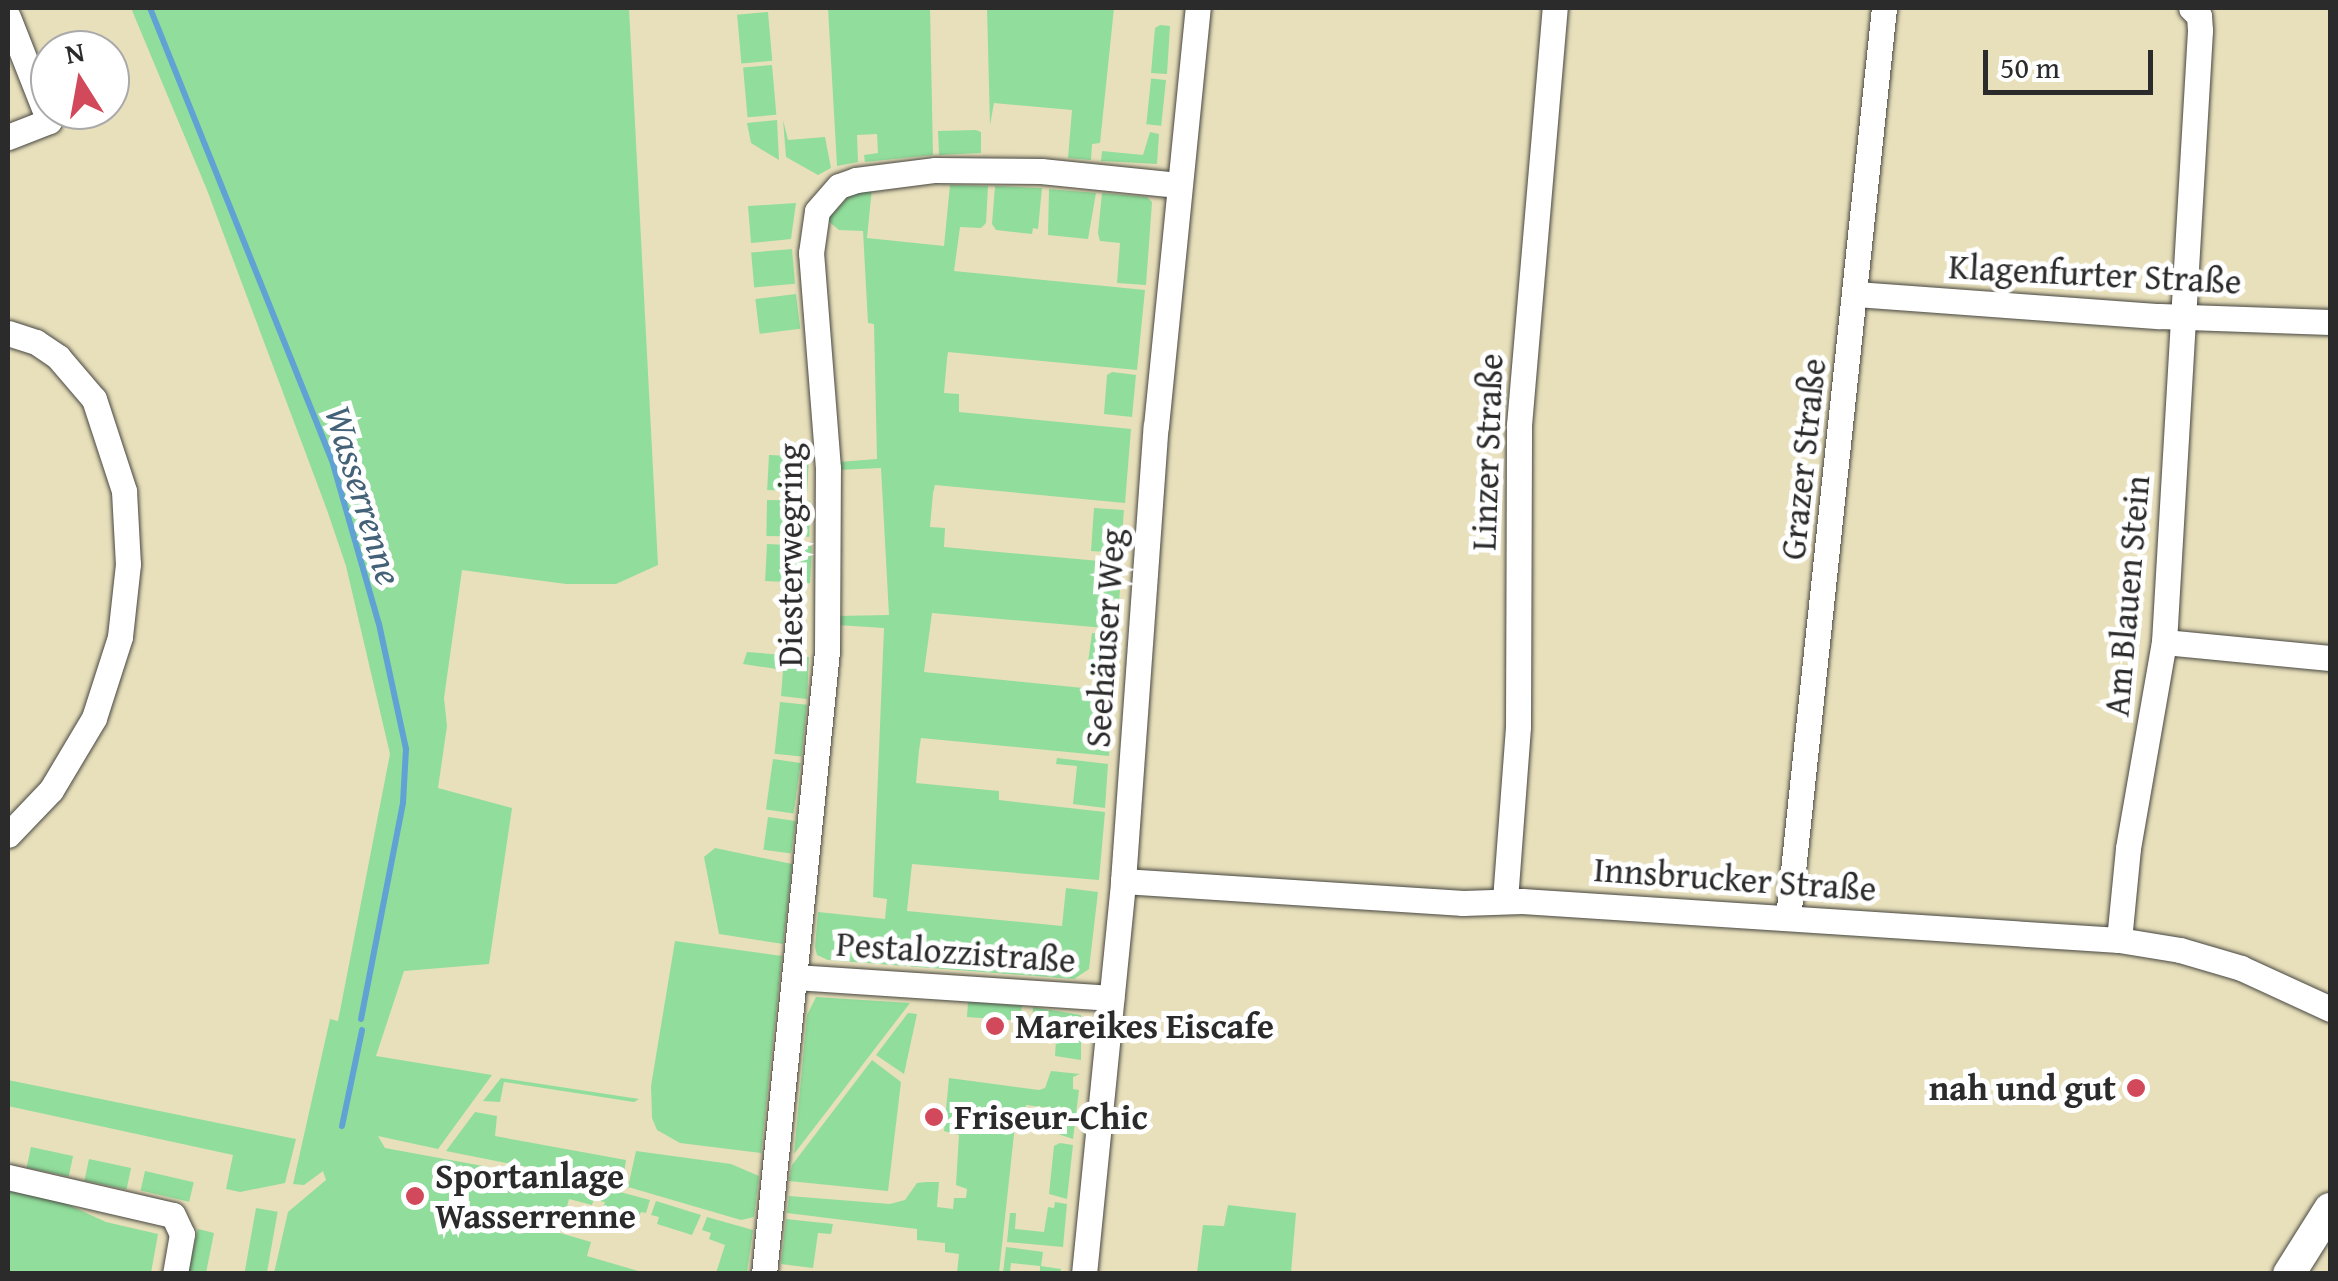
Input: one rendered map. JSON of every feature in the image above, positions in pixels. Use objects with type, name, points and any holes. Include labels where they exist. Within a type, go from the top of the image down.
[{"type":"main road","points":[[2289,1274],[2330,1209]]},
{"type":"street","name":"Seehäuser Weg","points":[[1084,1274],[1123,881],[1178,185],[1198,8]]},
{"type":"street","name":"Linzer Straße","points":[[1506,900],[1518,726],[1519,425],[1555,8]]},
{"type":"street","name":"Grazer Straße","points":[[1788,918],[1884,8]]},
{"type":"street","name":"Am Blauen Stein","points":[[2119,940],[2128,848],[2164,642],[2200,30],[2199,16],[2191,8]]},
{"type":"street","points":[[8,17],[49,122],[8,137]]},
{"type":"street","name":"Diesterwegring","points":[[764,1274],[827,652],[828,468],[811,253],[817,211],[838,186],[935,170],[1041,170],[1178,185]]},
{"type":"street","name":"Klagenfurter Straße","points":[[1856,294],[2183,317],[2330,322]]},
{"type":"street","points":[[8,332],[36,342],[58,357],[94,398],[124,491],[128,564],[120,637],[94,718],[51,790],[8,835]]},
{"type":"street","points":[[2164,642],[2330,658]]},
{"type":"street","name":"Innsbrucker Straße","points":[[1123,881],[1463,903],[1506,900],[2119,940],[2180,950],[2241,968],[2330,1009]]},
{"type":"street","name":"Pestalozzistraße","points":[[796,977],[1111,998]]},
{"type":"street","points":[[8,1177],[173,1215],[182,1234],[175,1274]]},
{"type":"green space","points":[[131,8],[629,8],[658,565],[616,584],[566,584],[462,570],[444,698],[447,726],[438,788],[512,808],[489,964],[404,971],[376,1056],[492,1075],[438,1149],[378,1136],[385,1148],[598,1187],[592,1205],[569,1199],[560,1233],[591,1242],[587,1256],[645,1273],[274,1273],[288,1212],[326,1180],[323,1171],[304,1185],[293,1184],[330,1019],[338,1021],[390,754],[346,566],[327,510],[207,190]]},
{"type":"green space","points":[[828,8],[930,8],[933,155],[865,162],[864,155],[878,153],[877,134],[857,135],[858,162],[837,166]]},
{"type":"green space","points":[[987,8],[1114,8],[1100,143],[1092,144],[1091,160],[1068,158],[1072,110],[994,103],[990,125]]},
{"type":"green space","points":[[768,12],[772,61],[741,64],[737,15]]},
{"type":"green space","points":[[1170,26],[1167,74],[1151,73],[1155,28]]},
{"type":"green space","points":[[772,65],[776,115],[747,117],[743,68]]},
{"type":"green space","points":[[1151,78],[1166,80],[1161,126],[1146,124]]},
{"type":"green space","points":[[777,120],[779,160],[751,143],[747,123]]},
{"type":"green space","points":[[783,120],[788,140],[825,137],[831,168],[818,175],[786,157]]},
{"type":"green space","points":[[938,131],[981,132],[981,153],[939,155]]},
{"type":"green space","points":[[1150,132],[1159,134],[1157,164],[1101,161],[1102,151],[1143,155]]},
{"type":"green space","points":[[950,185],[988,186],[986,223],[981,228],[960,227],[954,271],[1145,290],[1137,370],[948,352],[947,359],[944,393],[959,394],[959,412],[1131,429],[1125,503],[935,485],[933,493],[930,527],[945,528],[944,547],[1122,563],[1117,629],[932,613],[924,672],[1113,691],[1109,756],[921,738],[919,750],[916,783],[999,791],[999,800],[1105,812],[1099,880],[912,864],[907,911],[1062,926],[1066,888],[1098,892],[1089,969],[1074,979],[828,960],[817,955],[815,947],[818,912],[885,919],[887,899],[873,897],[884,628],[837,625],[837,616],[889,615],[881,468],[838,470],[838,462],[877,459],[874,324],[868,323],[863,231],[839,230],[827,220],[851,194],[872,188],[867,238],[944,246]]},
{"type":"green space","points":[[995,186],[1042,188],[1038,229],[1033,228],[1032,234],[996,230],[992,224]]},
{"type":"green space","points":[[1049,189],[1096,193],[1088,239],[1048,235]]},
{"type":"green space","points":[[1102,193],[1147,197],[1152,202],[1146,285],[1117,283],[1120,243],[1100,241],[1098,233]]},
{"type":"green space","points":[[796,203],[791,239],[751,243],[748,206]]},
{"type":"green space","points":[[792,249],[795,284],[754,287],[751,253]]},
{"type":"green space","points":[[796,294],[800,329],[760,334],[755,299]]},
{"type":"green space","points":[[1107,375],[1136,375],[1132,417],[1104,414]]},
{"type":"green space","points":[[769,455],[809,457],[807,492],[767,490]]},
{"type":"green space","points":[[767,500],[810,501],[809,537],[766,536]]},
{"type":"green space","points":[[1094,508],[1124,510],[1121,553],[1091,551]]},
{"type":"green space","points":[[767,544],[812,546],[810,583],[765,581]]},
{"type":"green space","points":[[1092,633],[1118,636],[1114,682],[1097,680],[1087,670]]},
{"type":"green space","points":[[747,652],[809,657],[807,699],[781,696],[783,670],[743,664]]},
{"type":"green space","points":[[780,702],[807,705],[801,757],[775,754]]},
{"type":"green space","points":[[1057,758],[1108,764],[1105,808],[1073,804],[1077,766],[1056,764]]},
{"type":"green space","points":[[773,759],[801,763],[794,813],[766,810]]},
{"type":"green space","points":[[768,817],[796,821],[791,854],[763,850]]},
{"type":"green space","points":[[715,848],[792,864],[783,944],[719,934],[704,857]]},
{"type":"green space","points":[[675,941],[782,956],[761,1153],[680,1143],[657,1130],[652,1118],[651,1086]]},
{"type":"green space","points":[[816,997],[910,1003],[794,1154],[807,1015]]},
{"type":"green space","points":[[968,1002],[1022,1006],[1021,1021],[967,1017]]},
{"type":"green space","points":[[1033,1007],[1081,1015],[1081,1060],[1055,1056],[1057,1023],[1032,1021]]},
{"type":"green space","points":[[908,1013],[917,1014],[904,1074],[876,1055]]},
{"type":"green space","points":[[872,1060],[901,1082],[888,1191],[789,1181],[792,1165]]},
{"type":"green space","points":[[1051,1071],[1080,1074],[1073,1077],[1073,1089],[1079,1090],[1073,1139],[1055,1133],[1057,1109],[1026,1105],[1024,1125],[1015,1125],[999,1273],[957,1273],[959,1254],[945,1252],[945,1243],[917,1240],[917,1229],[787,1213],[789,1196],[890,1204],[905,1200],[917,1183],[926,1182],[939,1182],[937,1207],[953,1209],[954,1198],[966,1198],[967,1189],[956,1185],[959,1135],[944,1131],[949,1078],[1039,1090],[1045,1088]]},
{"type":"green space","points":[[501,1078],[639,1099],[634,1102],[504,1082],[500,1102],[483,1101]]},
{"type":"green space","points":[[8,1080],[296,1139],[285,1183],[240,1192],[226,1189],[233,1155],[8,1106]]},
{"type":"green space","points":[[475,1112],[497,1116],[495,1136],[626,1160],[622,1186],[446,1151]]},
{"type":"green space","points":[[1073,1145],[1067,1199],[1049,1194],[1054,1146]]},
{"type":"green space","points":[[31,1147],[73,1156],[69,1176],[27,1168]]},
{"type":"green space","points":[[636,1151],[731,1164],[759,1176],[754,1217],[741,1220],[628,1187]]},
{"type":"green space","points":[[89,1159],[131,1168],[126,1189],[84,1181]]},
{"type":"green space","points":[[145,1171],[194,1182],[189,1202],[141,1190]]},
{"type":"green space","points":[[29,1187],[106,1222],[158,1234],[151,1273],[8,1274],[8,1191],[27,1195]]},
{"type":"green space","points":[[605,1188],[650,1200],[646,1213],[641,1212],[638,1219],[603,1208],[605,1202],[600,1201]]},
{"type":"green space","points":[[656,1201],[701,1215],[692,1235],[657,1224],[659,1217],[651,1215]]},
{"type":"green space","points":[[1055,1202],[1067,1204],[1063,1247],[1007,1242],[1010,1213],[1016,1213],[1015,1229],[1044,1232],[1048,1207],[1054,1208]]},
{"type":"green space","points":[[1228,1205],[1296,1213],[1291,1273],[1197,1273],[1203,1225],[1224,1226]]},
{"type":"green space","points":[[256,1208],[278,1212],[267,1274],[245,1273]]},
{"type":"green space","points":[[707,1217],[753,1230],[747,1273],[716,1273],[725,1245],[709,1239],[711,1233],[702,1230]]},
{"type":"green space","points":[[786,1219],[833,1224],[831,1234],[818,1233],[813,1268],[781,1264]]},
{"type":"green space","points":[[198,1229],[214,1233],[206,1273],[188,1273]]},
{"type":"green space","points":[[1006,1247],[1043,1252],[1041,1266],[1061,1269],[1060,1273],[1040,1273],[1040,1266],[1011,1263],[1010,1273],[1003,1273]]},
{"type":"waterway","name":"Wasserrenne","points":[[150,8],[333,464],[379,624],[406,749],[403,803],[361,1019]]},
{"type":"waterway","name":"Wasserrenne","points":[[342,1126],[362,1030]]},
{"type":"place","name":"Mareikes Eiscafe","points":[[995,1026]]},
{"type":"place","name":"nah und gut","points":[[2136,1088]]},
{"type":"place","name":"Friseur-Chic","points":[[934,1117]]},
{"type":"place","name":"Sportanlage Wasserrenne","points":[[415,1196]]}]
